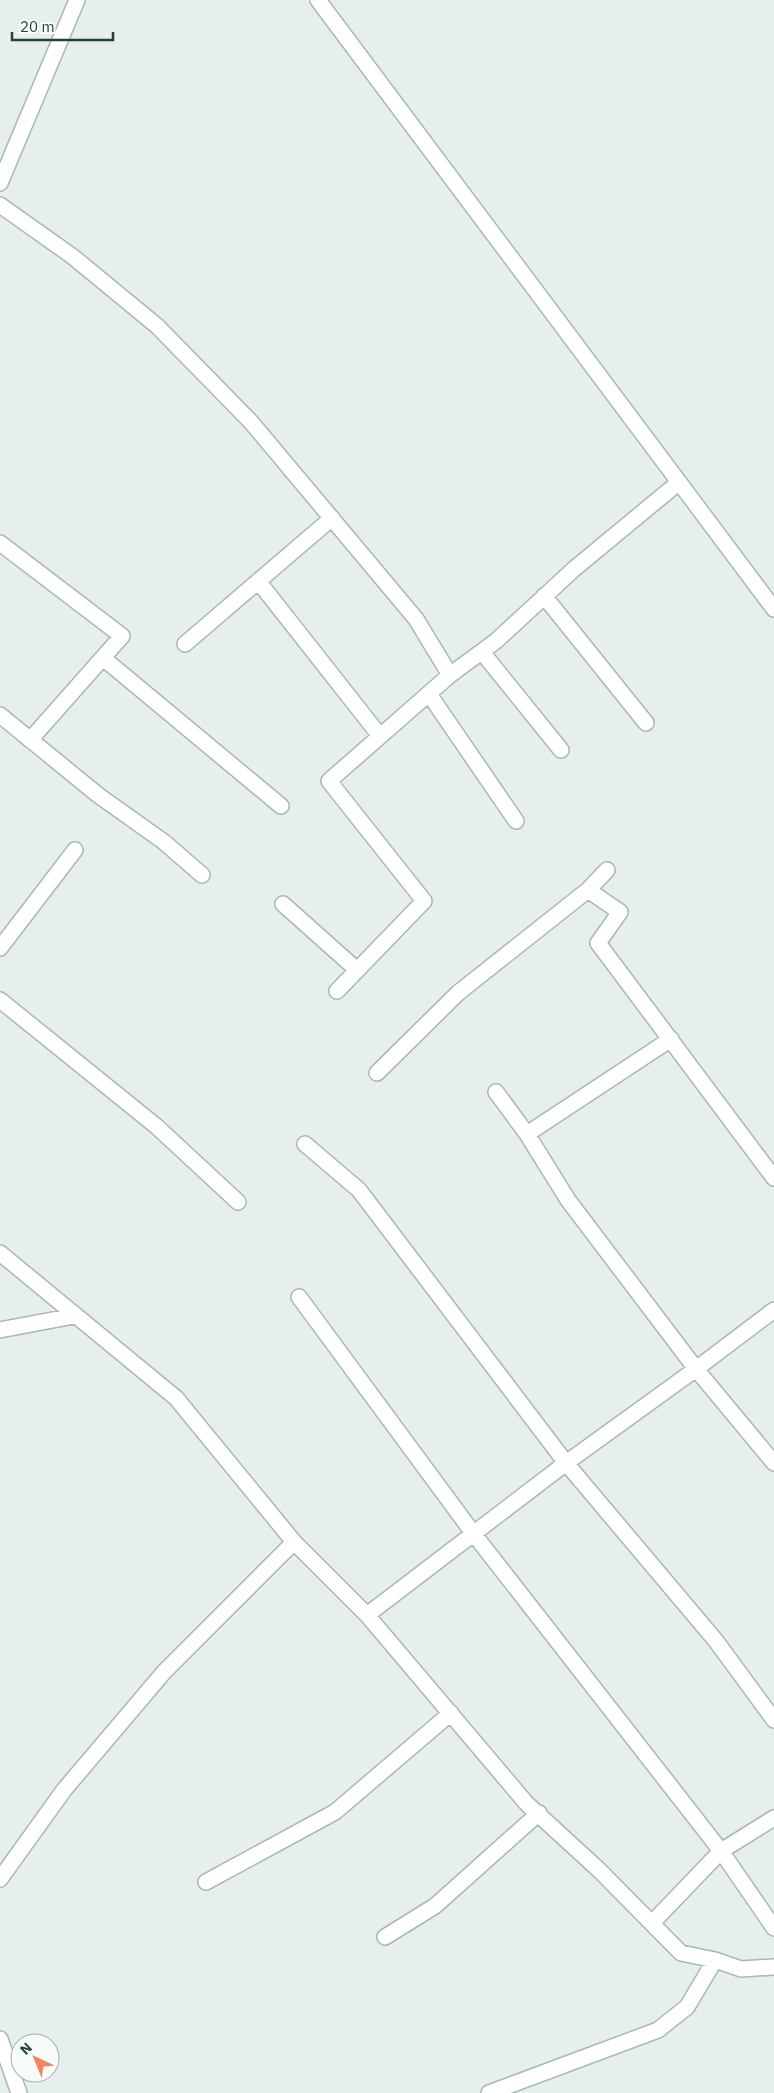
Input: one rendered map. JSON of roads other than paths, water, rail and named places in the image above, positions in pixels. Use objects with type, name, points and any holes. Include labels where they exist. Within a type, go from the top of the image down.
[{"type":"street","points":[[0,183],[77,0]]},
{"type":"street","points":[[318,0],[774,609]]},
{"type":"street","points":[[0,205],[72,256],[157,326],[251,422],[416,618],[450,675]]},
{"type":"street","points":[[337,991],[424,901],[329,780],[450,675],[482,652],[544,596],[678,482]]},
{"type":"street","points":[[185,644],[332,518]]},
{"type":"street","points":[[0,543],[122,636],[30,740]]},
{"type":"street","points":[[258,581],[380,736]]},
{"type":"street","points":[[544,596],[646,723]]},
{"type":"street","points":[[482,652],[561,750]]},
{"type":"street","points":[[103,658],[280,806]]},
{"type":"street","points":[[428,694],[516,821]]},
{"type":"street","points":[[0,715],[98,795],[164,842],[202,875]]},
{"type":"street","points":[[0,948],[75,850]]},
{"type":"street","points":[[377,1072],[458,993],[588,890],[607,870]]},
{"type":"street","points":[[588,890],[620,912],[598,943],[774,1178]]},
{"type":"street","points":[[284,904],[357,970]]},
{"type":"street","points":[[0,1000],[156,1126],[238,1202]]},
{"type":"street","points":[[527,1134],[671,1039]]},
{"type":"street","points":[[496,1092],[527,1134],[568,1200],[696,1369],[774,1462]]},
{"type":"street","points":[[304,1144],[359,1190],[566,1463],[716,1641],[774,1720]]},
{"type":"street","points":[[0,1254],[176,1398],[294,1542],[367,1615],[527,1804],[540,1813],[681,1953],[715,1960],[742,1969],[774,1967]]},
{"type":"street","points":[[299,1296],[473,1533],[721,1851],[774,1928]]},
{"type":"street","points":[[367,1615],[566,1463],[774,1310]]},
{"type":"street","points":[[0,1330],[74,1316]]},
{"type":"street","points":[[0,1879],[64,1790],[164,1672],[294,1542]]},
{"type":"street","points":[[206,1882],[335,1812],[451,1713]]},
{"type":"street","points":[[385,1937],[435,1906],[540,1813]]},
{"type":"street","points":[[652,1923],[721,1851],[774,1818]]},
{"type":"street","points":[[489,2093],[658,2030],[687,2007],[715,1960]]},
{"type":"street","points":[[0,2039],[19,2093]]}]
